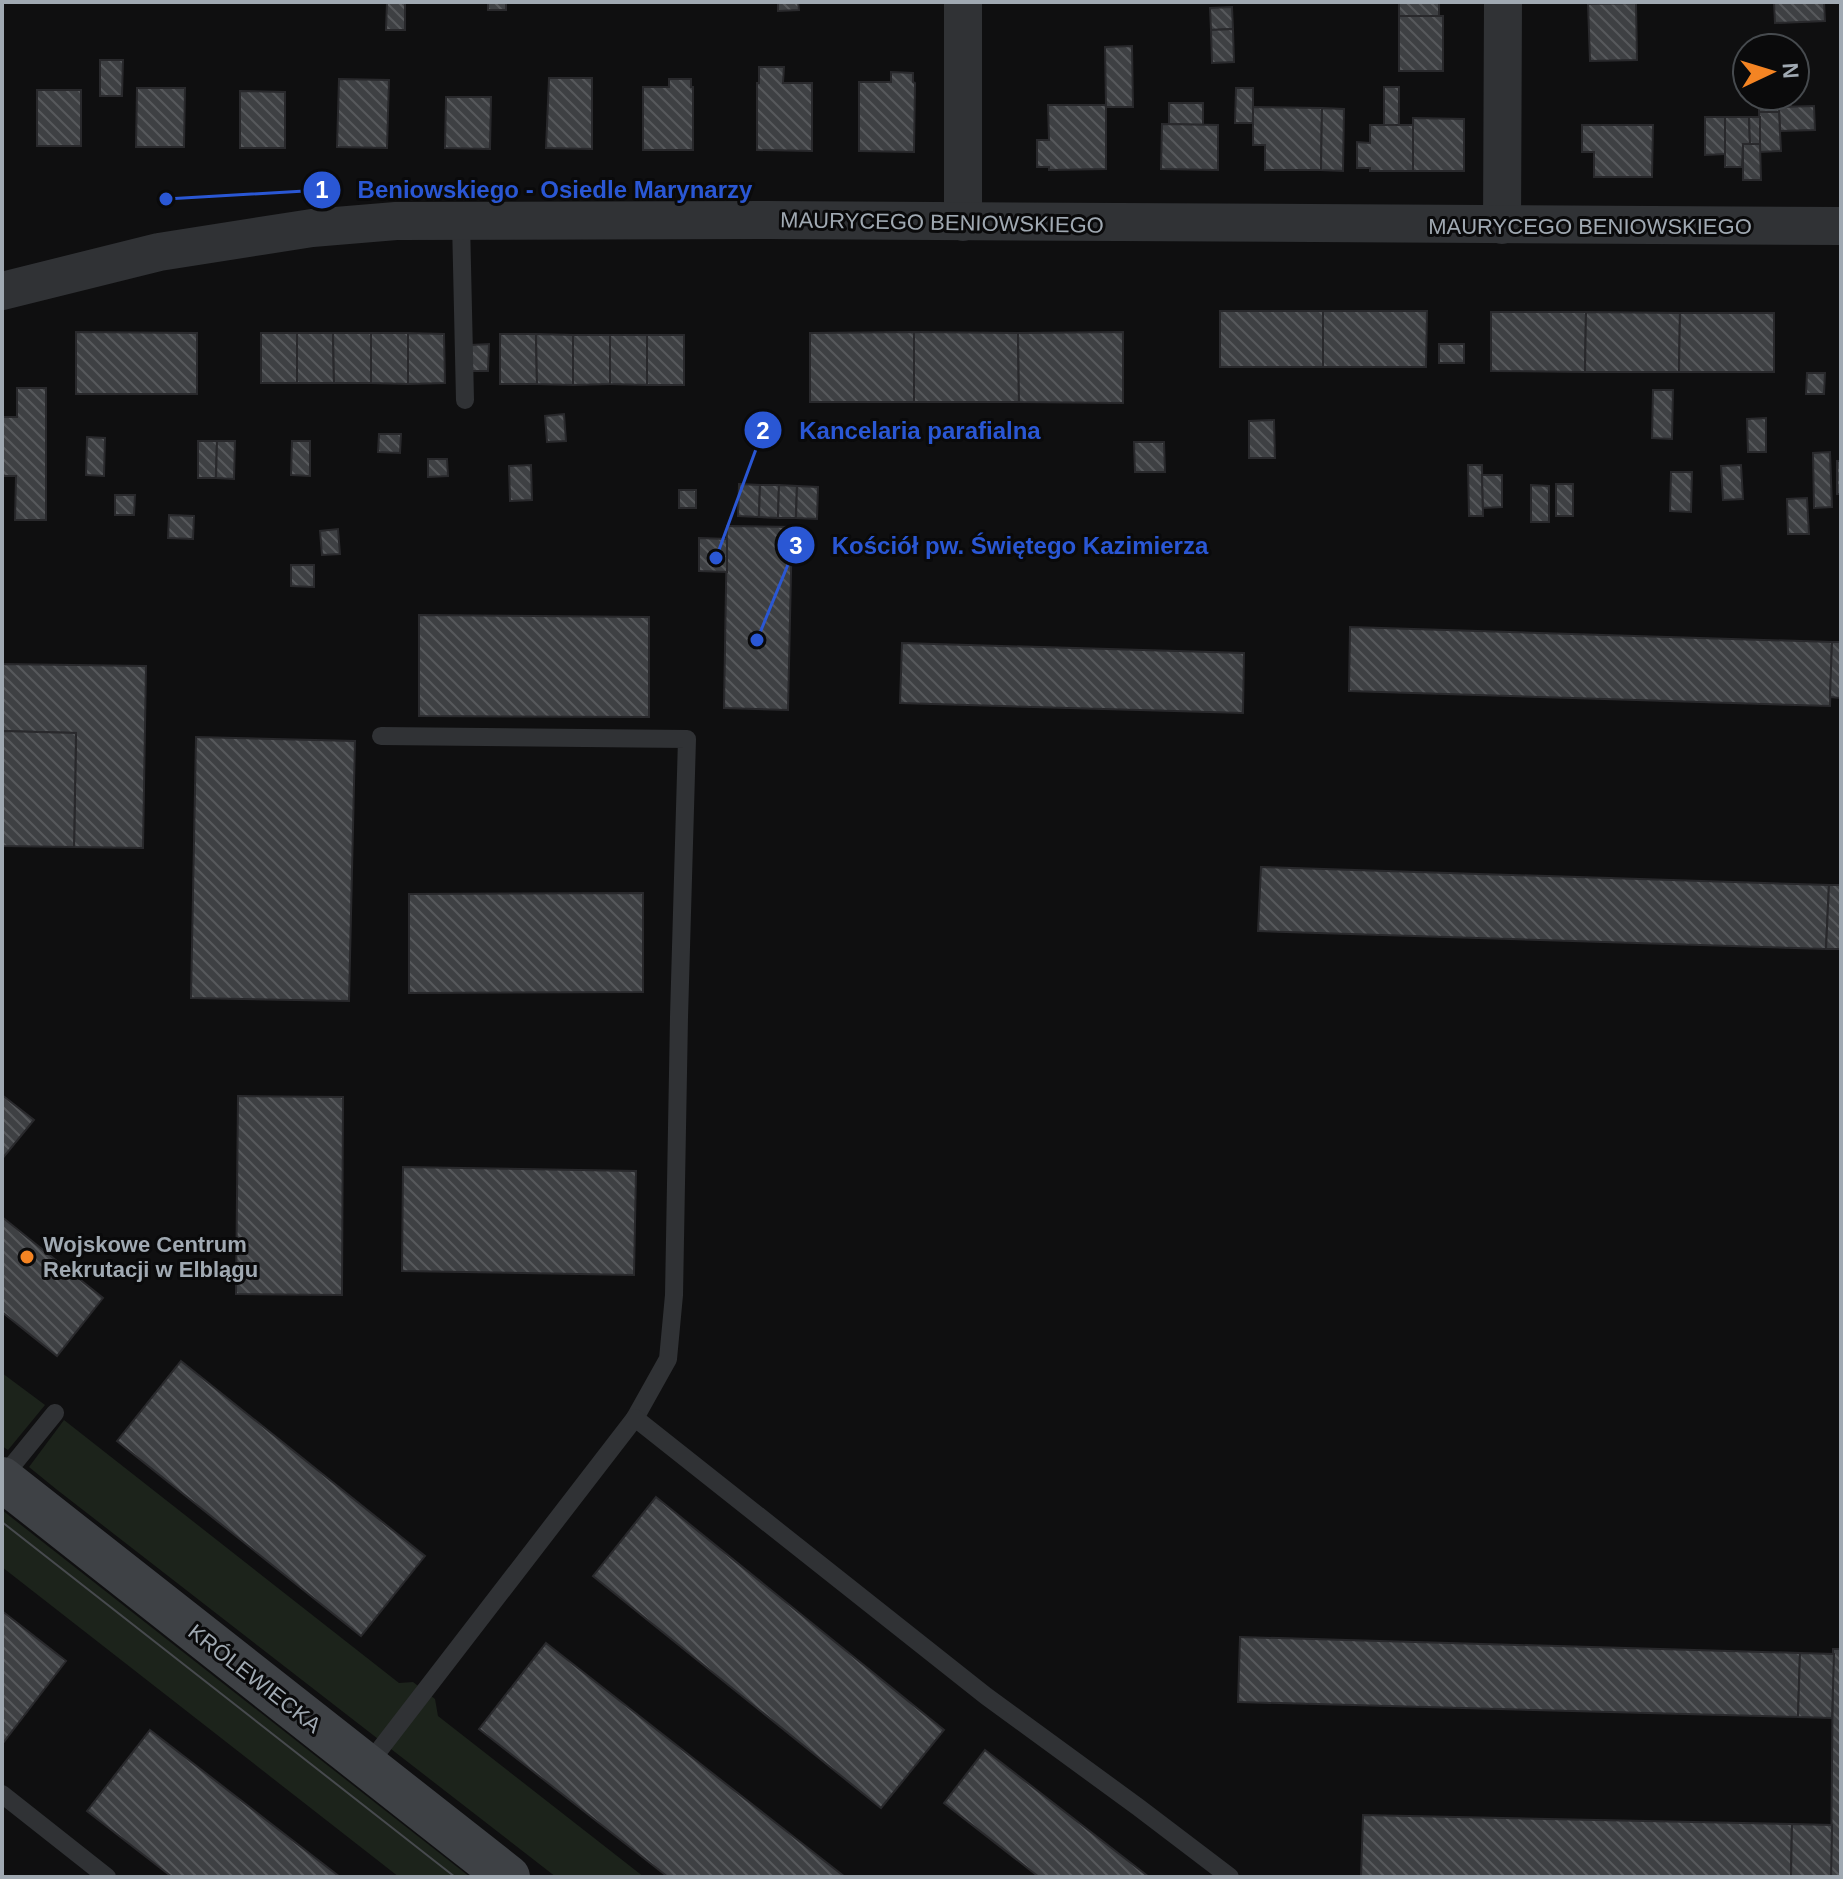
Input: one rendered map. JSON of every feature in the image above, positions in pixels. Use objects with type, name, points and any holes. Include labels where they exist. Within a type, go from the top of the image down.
[{"type":"main road","name":"KRÓLEWIECKA","points":[[2,1478],[508,1877]]},
{"type":"street","points":[[963,2],[963,222]]},
{"type":"street","points":[[1502,225],[1503,2]]},
{"type":"street","name":"MAURYCEGO BENIOWSKIEGO","points":[[2,291],[159,252],[312,228],[371,223],[1841,226]]},
{"type":"lane","points":[[461,221],[465,400]]},
{"type":"lane","points":[[367,1766],[635,1418],[668,1359],[674,1295],[687,739],[381,736]]},
{"type":"lane","points":[[2,1478],[55,1413]]},
{"type":"lane","points":[[635,1418],[986,1696],[1230,1877]]},
{"type":"lane","points":[[2,1794],[107,1877]]},
{"type":"shaded area","points":[[2,1373],[45,1405],[8,1450],[2,1446]]},
{"type":"shaded area","points":[[64,1420],[399,1683],[413,1682],[435,1699],[438,1716],[644,1877],[556,1877],[56,1489],[29,1467]]},
{"type":"shaded area","points":[[2,1510],[470,1877],[399,1877],[2,1567]]},
{"type":"building","points":[[387,2],[405,2],[405,30],[386,30]]},
{"type":"building","points":[[488,2],[506,2],[506,10],[488,10]]},
{"type":"building","points":[[778,2],[798,2],[799,10],[778,11]]},
{"type":"building","points":[[1399,2],[1439,2],[1439,16],[1399,16]]},
{"type":"building","points":[[1774,2],[1824,2],[1825,21],[1775,23]]},
{"type":"building","points":[[1636,3],[1637,60],[1590,61],[1588,4]]},
{"type":"building","points":[[1232,7],[1233,29],[1211,30],[1210,8]]},
{"type":"building","points":[[1399,16],[1443,16],[1443,71],[1399,71]]},
{"type":"building","points":[[1233,29],[1234,62],[1212,63],[1211,30]]},
{"type":"building","points":[[1132,46],[1133,107],[1106,107],[1105,47]]},
{"type":"building","points":[[100,60],[123,60],[122,96],[100,96]]},
{"type":"building","points":[[759,67],[784,67],[783,83],[812,83],[812,151],[757,150]]},
{"type":"building","points":[[891,72],[913,73],[914,152],[859,151],[859,82],[891,82]]},
{"type":"building","points":[[549,78],[592,78],[592,149],[546,148]]},
{"type":"building","points":[[339,79],[389,80],[387,148],[337,147]]},
{"type":"building","points":[[669,79],[691,79],[693,150],[643,150],[643,87],[669,87]]},
{"type":"building","points":[[1384,87],[1399,87],[1399,125],[1384,125]]},
{"type":"building","points":[[137,88],[185,88],[184,147],[136,147]]},
{"type":"building","points":[[1236,88],[1253,88],[1253,123],[1235,123]]},
{"type":"building","points":[[37,90],[81,90],[81,146],[37,146]]},
{"type":"building","points":[[240,91],[285,92],[285,148],[240,148]]},
{"type":"building","points":[[446,97],[491,97],[490,149],[445,148]]},
{"type":"building","points":[[1169,103],[1203,103],[1203,125],[1169,124]]},
{"type":"building","points":[[1048,105],[1106,105],[1106,169],[1049,170],[1049,167],[1037,167],[1037,140],[1049,140]]},
{"type":"building","points":[[1811,106],[1814,106],[1815,130],[1780,131],[1779,112],[1811,112]]},
{"type":"building","points":[[1253,107],[1322,108],[1321,170],[1265,170],[1265,145],[1253,145]]},
{"type":"building","points":[[1322,108],[1344,109],[1343,171],[1321,170]]},
{"type":"building","points":[[1759,112],[1779,112],[1781,151],[1760,152]]},
{"type":"building","points":[[1705,117],[1725,117],[1725,154],[1705,155]]},
{"type":"building","points":[[1725,117],[1749,117],[1750,144],[1743,144],[1742,167],[1725,167]]},
{"type":"building","points":[[1749,117],[1760,117],[1760,144],[1750,144]]},
{"type":"building","points":[[1413,118],[1464,119],[1464,171],[1413,171]]},
{"type":"building","points":[[1162,124],[1218,125],[1218,170],[1161,169]]},
{"type":"building","points":[[1370,125],[1413,125],[1413,171],[1357,168],[1357,142],[1370,143]]},
{"type":"building","points":[[1582,125],[1653,125],[1652,177],[1594,177],[1594,152],[1582,152]]},
{"type":"building","points":[[1743,144],[1760,144],[1761,180],[1743,180]]},
{"type":"building","points":[[1220,311],[1323,311],[1323,367],[1220,367]]},
{"type":"building","points":[[1323,311],[1427,311],[1426,367],[1323,367]]},
{"type":"building","points":[[1491,312],[1586,312],[1585,372],[1491,371]]},
{"type":"building","points":[[1586,312],[1680,313],[1679,372],[1585,372]]},
{"type":"building","points":[[1680,313],[1774,313],[1774,372],[1679,372]]},
{"type":"building","points":[[76,332],[197,333],[197,394],[76,394]]},
{"type":"building","points":[[914,332],[1018,333],[1019,402],[914,402]]},
{"type":"building","points":[[914,332],[914,402],[810,402],[810,333]]},
{"type":"building","points":[[1123,332],[1123,403],[1019,402],[1018,333]]},
{"type":"building","points":[[261,333],[297,333],[297,383],[261,383]]},
{"type":"building","points":[[297,333],[333,333],[334,383],[297,383]]},
{"type":"building","points":[[333,333],[371,333],[371,383],[334,383]]},
{"type":"building","points":[[371,333],[408,333],[408,384],[371,383]]},
{"type":"building","points":[[408,333],[444,334],[445,383],[408,384]]},
{"type":"building","points":[[500,334],[536,334],[537,384],[500,384]]},
{"type":"building","points":[[536,334],[573,335],[573,385],[537,384]]},
{"type":"building","points":[[573,335],[610,335],[610,384],[573,385]]},
{"type":"building","points":[[610,335],[647,335],[647,385],[610,384]]},
{"type":"building","points":[[647,335],[684,335],[684,385],[647,385]]},
{"type":"building","points":[[489,344],[488,371],[471,371],[471,345]]},
{"type":"building","points":[[1439,344],[1464,344],[1464,363],[1439,363]]},
{"type":"building","points":[[1807,373],[1825,373],[1824,394],[1806,394]]},
{"type":"building","points":[[17,388],[46,388],[46,520],[15,520],[16,476],[2,476],[2,417],[17,417]]},
{"type":"building","points":[[1653,390],[1673,390],[1672,439],[1652,438]]},
{"type":"building","points":[[564,414],[566,441],[547,442],[545,416]]},
{"type":"building","points":[[1766,418],[1766,452],[1748,452],[1747,419]]},
{"type":"building","points":[[1274,420],[1275,458],[1249,458],[1249,421]]},
{"type":"building","points":[[379,434],[401,434],[400,453],[378,452]]},
{"type":"building","points":[[87,437],[105,438],[104,476],[86,475]]},
{"type":"building","points":[[198,441],[217,441],[216,478],[198,478]]},
{"type":"building","points":[[217,441],[235,441],[234,479],[216,478]]},
{"type":"building","points":[[292,441],[310,441],[310,476],[291,475]]},
{"type":"building","points":[[1134,442],[1164,442],[1165,472],[1135,472]]},
{"type":"building","points":[[1830,452],[1832,507],[1814,508],[1813,453]]},
{"type":"building","points":[[428,459],[447,459],[448,476],[428,477]]},
{"type":"building","points":[[1837,461],[1841,461],[1841,494],[1837,494]]},
{"type":"building","points":[[531,465],[532,500],[510,501],[509,466]]},
{"type":"building","points":[[1468,465],[1482,465],[1483,516],[1469,516]]},
{"type":"building","points":[[1741,465],[1743,499],[1723,500],[1721,466]]},
{"type":"building","points":[[1671,472],[1692,472],[1691,512],[1670,511]]},
{"type":"building","points":[[1482,475],[1502,475],[1502,507],[1483,508]]},
{"type":"building","points":[[739,484],[760,485],[759,517],[738,516]]},
{"type":"building","points":[[1556,484],[1573,484],[1573,516],[1556,516]]},
{"type":"building","points":[[760,485],[779,485],[778,518],[759,517]]},
{"type":"building","points":[[779,485],[797,486],[796,518],[778,518]]},
{"type":"building","points":[[1531,485],[1549,486],[1549,522],[1531,522]]},
{"type":"building","points":[[797,486],[818,487],[817,519],[796,518]]},
{"type":"building","points":[[679,490],[696,490],[696,508],[679,508]]},
{"type":"building","points":[[115,495],[135,495],[134,515],[115,515]]},
{"type":"building","points":[[1807,498],[1809,534],[1788,534],[1787,499]]},
{"type":"building","points":[[169,515],[194,516],[193,539],[168,538]]},
{"type":"building","points":[[727,526],[792,527],[788,710],[724,708]]},
{"type":"building","points":[[338,529],[340,554],[322,555],[320,531]]},
{"type":"building","points":[[699,538],[727,539],[727,572],[699,571]]},
{"type":"building","points":[[291,565],[314,565],[314,587],[291,586]]},
{"type":"building","points":[[419,615],[649,617],[649,717],[419,716]]},
{"type":"building","points":[[1350,627],[1832,642],[1830,706],[1349,691]]},
{"type":"building","points":[[1832,642],[1841,642],[1841,698],[1830,697]]},
{"type":"building","points":[[902,643],[1244,653],[1243,713],[900,703]]},
{"type":"building","points":[[2,664],[146,666],[143,848],[74,847],[76,733],[2,731]]},
{"type":"building","points":[[2,731],[76,733],[74,847],[2,846]]},
{"type":"building","points":[[196,737],[355,741],[349,1001],[191,998]]},
{"type":"building","points":[[1261,867],[1829,885],[1826,949],[1258,931]]},
{"type":"building","points":[[1829,885],[1841,885],[1841,949],[1826,949]]},
{"type":"building","points":[[643,893],[643,992],[409,993],[409,894]]},
{"type":"building","points":[[2,1095],[34,1120],[2,1159]]},
{"type":"building","points":[[238,1096],[343,1097],[342,1295],[236,1294]]},
{"type":"building","points":[[403,1167],[636,1171],[634,1275],[402,1271]]},
{"type":"building","name":"Wojskowe Centrum Rekrutacji w Elblągu","points":[[2,1217],[103,1298],[57,1356],[2,1312]]},
{"type":"building","points":[[181,1361],[425,1556],[361,1636],[117,1441]]},
{"type":"building","points":[[656,1497],[944,1730],[881,1808],[593,1576]]},
{"type":"building","points":[[2,1611],[66,1661],[3,1743],[2,1742]]},
{"type":"building","points":[[1240,1637],[1800,1653],[1798,1717],[1238,1702]]},
{"type":"building","points":[[546,1643],[845,1877],[668,1877],[479,1729]]},
{"type":"building","points":[[1833,1649],[1841,1649],[1841,1877],[1831,1877]]},
{"type":"building","points":[[1800,1653],[1834,1654],[1832,1718],[1798,1717]]},
{"type":"building","points":[[150,1730],[340,1877],[172,1877],[87,1811]]},
{"type":"building","points":[[985,1750],[1149,1877],[1039,1877],[944,1803]]},
{"type":"building","points":[[1363,1815],[1792,1824],[1791,1877],[1361,1877]]},
{"type":"building","points":[[1792,1824],[1832,1825],[1831,1877],[1791,1877]]},
{"type":"tram line","points":[[2,1522],[455,1877]]},
{"type":"place","name":"Beniowskiego - Osiedle Marynarzy","points":[[166,199]]},
{"type":"place","name":"Kancelaria parafialna","points":[[716,558]]},
{"type":"place","name":"Kościół pw. Świętego Kazimierza","points":[[757,640]]},
{"type":"place","name":"Wojskowe Centrum Rekrutacji w Elblągu","points":[[27,1257]]}]
